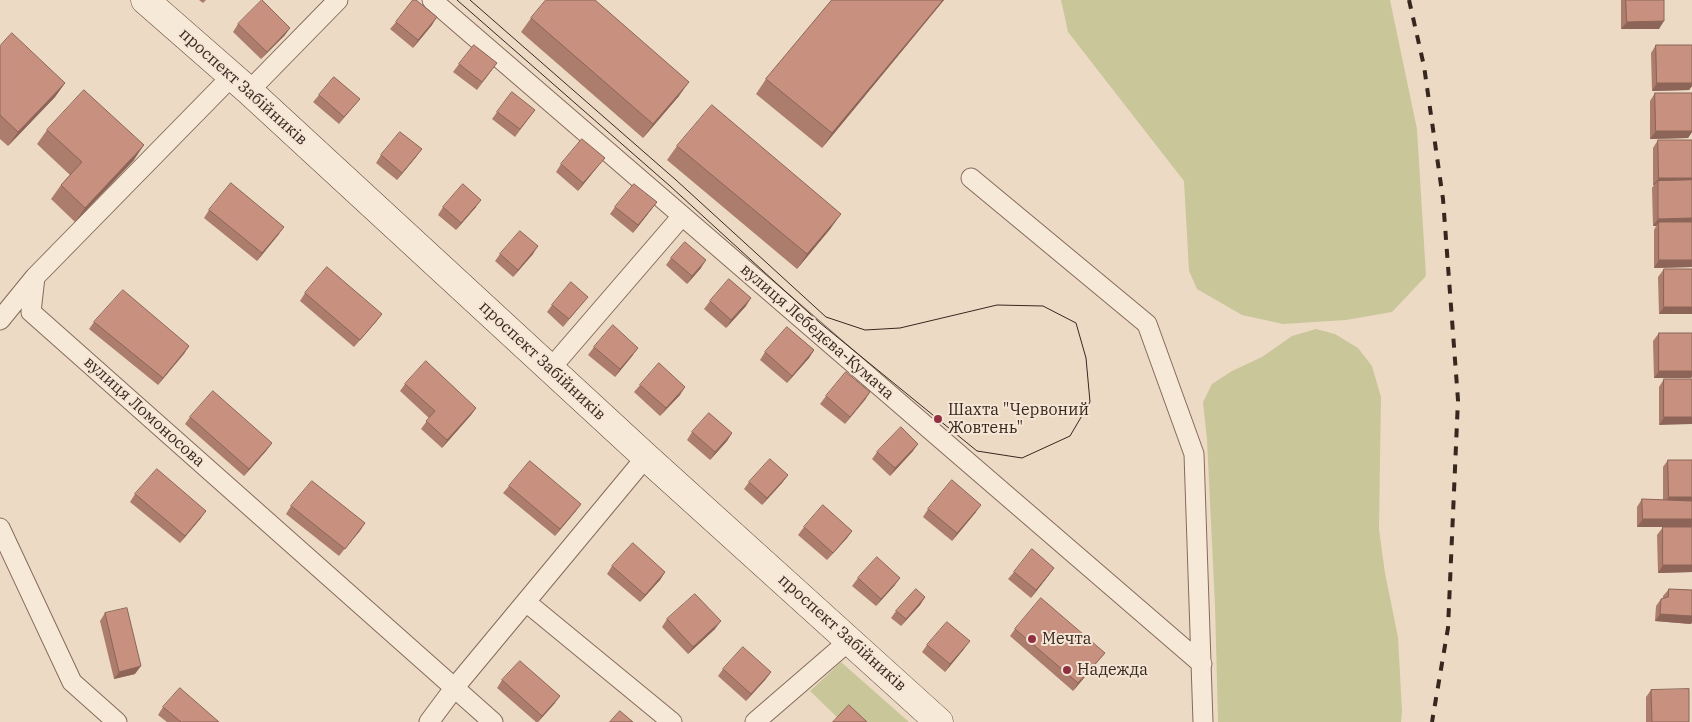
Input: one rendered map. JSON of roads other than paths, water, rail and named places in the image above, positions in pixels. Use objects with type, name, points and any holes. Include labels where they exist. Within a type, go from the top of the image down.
[{"type":"main road","name":"проспект Забійників","points":[[145,0],[240,83],[646,457],[939,722]]},
{"type":"street","points":[[0,320],[35,277],[240,83],[338,0]]},
{"type":"street","name":"вулиця Лебедєва-Кумача","points":[[432,0],[1202,664]]},
{"type":"street","points":[[971,178],[1146,324],[1194,454],[1203,722]]},
{"type":"street","points":[[551,368],[682,216]]},
{"type":"street","name":"вулиця Ломоносова","points":[[35,277],[31,312],[493,722]]},
{"type":"street","points":[[430,722],[455,687],[646,457]]},
{"type":"street","points":[[0,528],[72,682],[117,722]]},
{"type":"street","points":[[526,602],[672,722]]},
{"type":"street","points":[[755,722],[850,640]]},
{"type":"tram line","points":[[457,0],[670,186],[820,323],[977,451],[1022,458],[1070,436],[1090,402],[1086,358],[1076,323],[1043,306],[997,305],[900,328],[865,330],[826,317],[676,180],[470,0]]},
{"type":"railway","points":[[1409,0],[1424,66],[1443,199],[1458,400],[1448,628],[1432,722]]},
{"type":"place","name":"Шахта \"Червоний Жовтень\"","points":[[938,419]]},
{"type":"place","name":"Мечта","points":[[1032,639]]},
{"type":"place","name":"Надежда","points":[[1067,670]]}]
